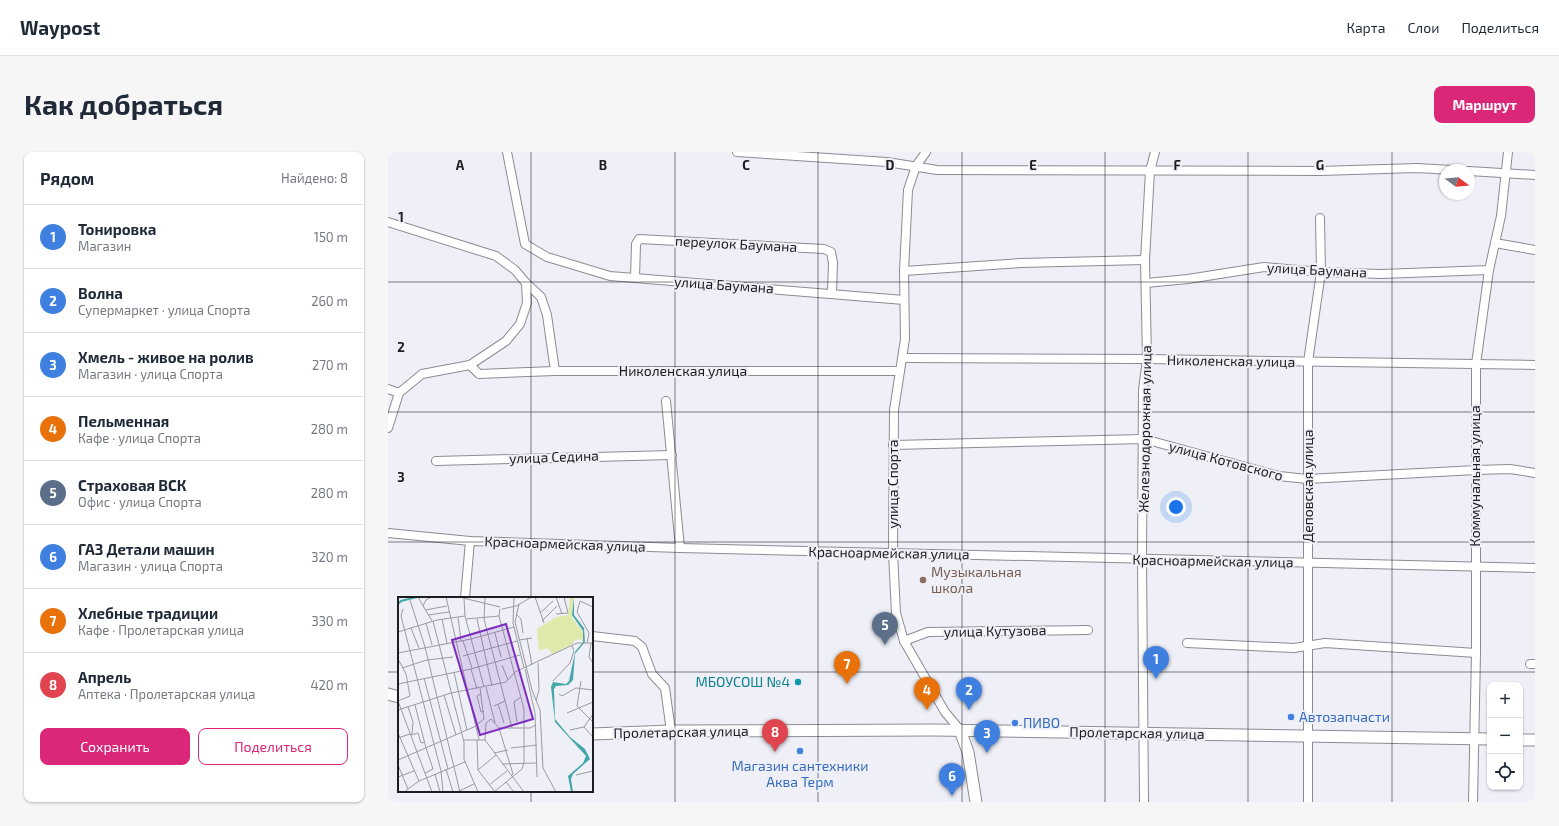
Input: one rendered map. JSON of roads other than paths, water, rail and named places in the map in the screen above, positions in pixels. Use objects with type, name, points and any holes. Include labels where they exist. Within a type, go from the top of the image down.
[{"type":"street","name":"улица Баумана","points":[[507,152],[525,244],[547,257],[610,276],[904,300]]},
{"type":"street","points":[[737,152],[813,156],[916,166],[937,170],[1320,171],[1417,168],[1439,169]]},
{"type":"street","name":"улица Спорта","points":[[926,152],[916,166],[908,190],[904,270],[905,339],[894,410],[892,445],[893,553],[896,613],[904,641],[945,712],[960,730],[968,752],[976,802]]},
{"type":"street","name":"Железнодорожная улица","points":[[1144,802],[1142,560],[1144,439],[1143,390],[1148,359],[1145,260],[1150,170],[1155,152]]},
{"type":"street","name":"Коммунальная улица","points":[[1473,802],[1476,653],[1476,364],[1489,270],[1501,216],[1508,152]]},
{"type":"street","points":[[1475,171],[1535,175]]},
{"type":"street","name":"Деповская улица","points":[[1308,802],[1310,645],[1307,479],[1308,362],[1321,272],[1320,218]]},
{"type":"street","points":[[388,222],[496,256],[514,270],[542,297],[547,315],[554,370]]},
{"type":"street","name":"переулок Баумана","points":[[635,278],[636,244],[639,239],[824,249],[831,252],[833,263],[832,293]]},
{"type":"street","points":[[1495,243],[1535,250]]},
{"type":"street","points":[[904,270],[1020,263],[1145,260]]},
{"type":"street","name":"улица Баумана","points":[[1146,283],[1188,279],[1264,266],[1321,272],[1381,274],[1489,270]]},
{"type":"street","points":[[388,428],[399,393],[422,374],[470,365],[506,341],[520,324],[527,302],[526,283]]},
{"type":"street","name":"Николенская улица","points":[[903,358],[1148,359],[1535,365]]},
{"type":"street","name":"Николенская улица","points":[[470,365],[479,374],[554,370],[900,371]]},
{"type":"street","points":[[388,389],[399,393]]},
{"type":"street","points":[[666,401],[680,548]]},
{"type":"street","name":"улица Котовского","points":[[892,445],[1144,439],[1279,476],[1307,479],[1510,469],[1535,473]]},
{"type":"street","name":"улица Седина","points":[[436,461],[672,455]]},
{"type":"street","name":"Красноармейская улица","points":[[388,533],[470,542],[1142,560],[1308,562],[1535,568]]},
{"type":"street","points":[[465,597],[470,542]]},
{"type":"street","name":"улица Кутузова","points":[[904,641],[928,632],[1088,630]]},
{"type":"street","points":[[593,636],[635,641],[642,647],[652,674],[665,688],[672,731]]},
{"type":"street","points":[[1187,643],[1294,648],[1325,642],[1476,653]]},
{"type":"street","points":[[388,694],[398,697]]},
{"type":"street","name":"Пролетарская улица","points":[[593,734],[672,731],[960,730],[1487,739]]},
{"type":"street","points":[[1523,740],[1535,740]]},
{"type":"place","name":"Музыкальная школа","points":[[923,580]]},
{"type":"place","name":"Страховая ВСК","points":[[885,645]]},
{"type":"place","name":"Тонировка","points":[[1156,679]]},
{"type":"place","name":"МБОУСОШ №4","points":[[798,682]]},
{"type":"place","name":"Хлебные традиции","points":[[847,684]]},
{"type":"place","name":"Пельменная","points":[[927,710]]},
{"type":"place","name":"Волна","points":[[969,710]]},
{"type":"place","name":"Автозапчасти","points":[[1291,717]]},
{"type":"place","name":"ПИВО","points":[[1015,723]]},
{"type":"place","name":"Магазин сантехники Аква Терм","points":[[800,751]]},
{"type":"place","name":"Апрель","points":[[775,752]]},
{"type":"place","name":"Хмель - живое на ролив","points":[[987,753]]},
{"type":"place","name":"ГАЗ Детали машин","points":[[952,796]]}]
